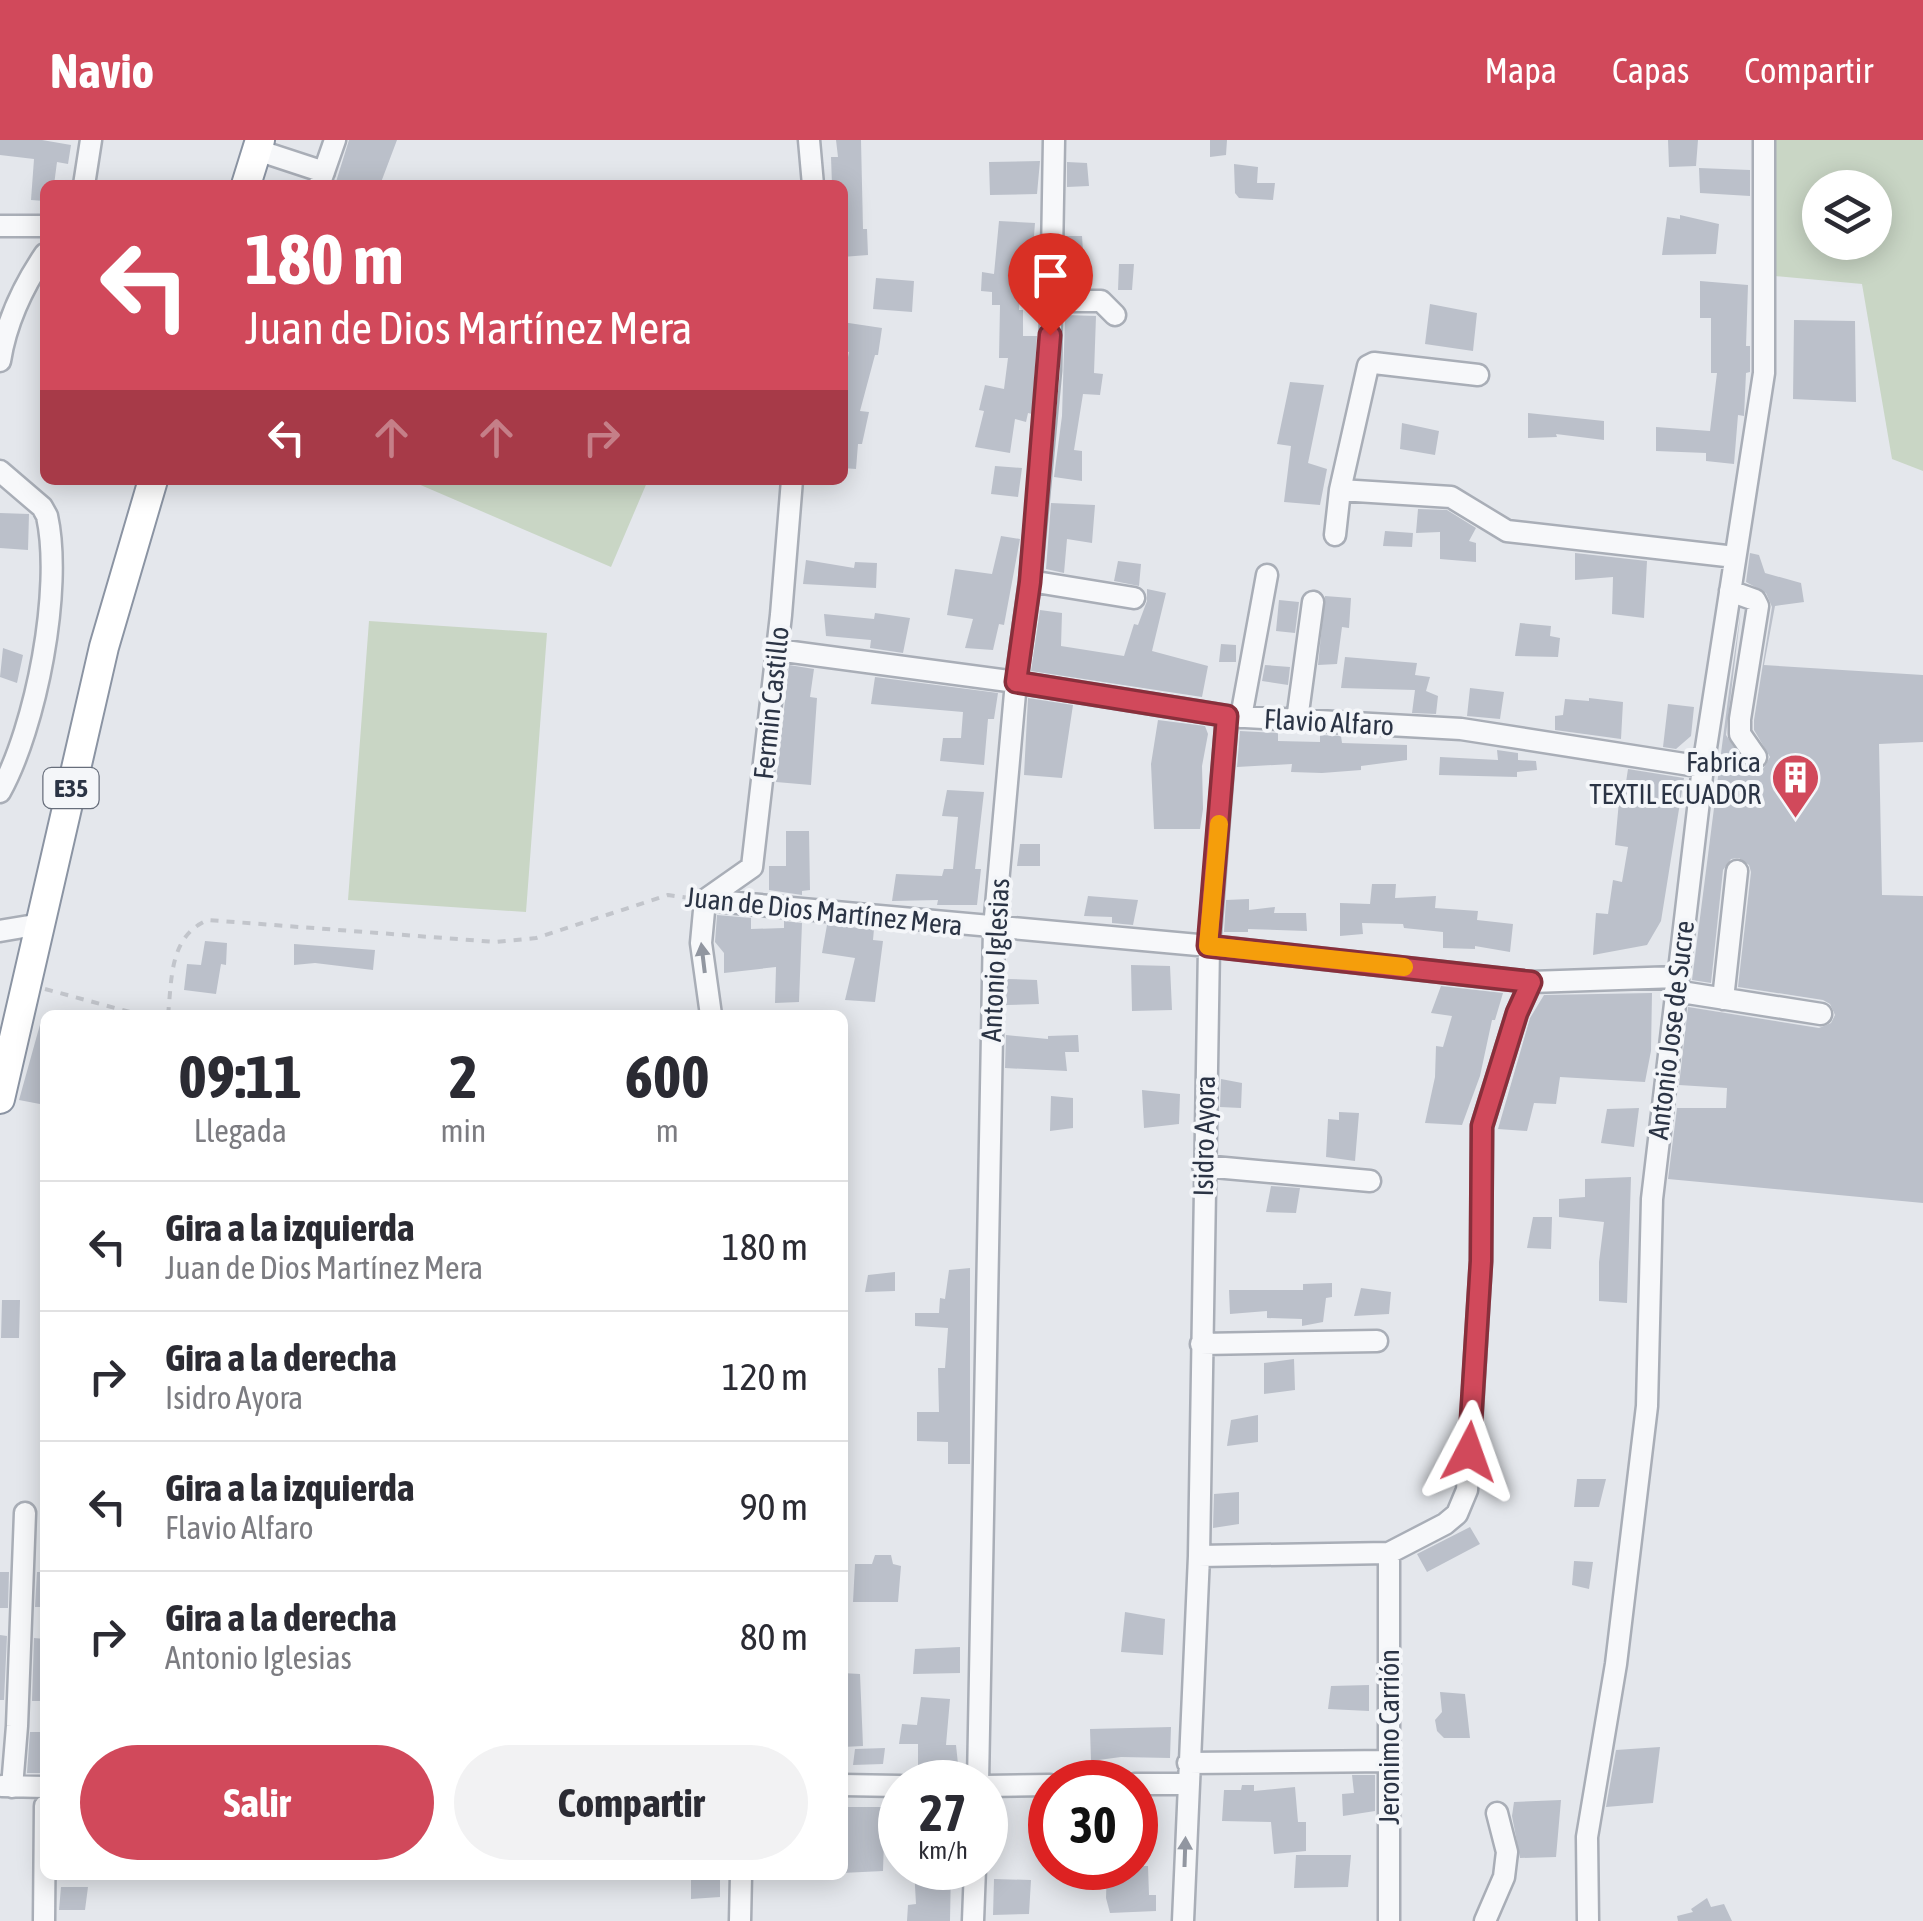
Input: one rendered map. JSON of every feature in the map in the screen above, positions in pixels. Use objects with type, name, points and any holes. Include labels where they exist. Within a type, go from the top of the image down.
[{"type":"highway","points":[[248,180],[258,145]]},
{"type":"highway","name":"E35","points":[[0,1099],[104,647],[151,485]]},
{"type":"street","points":[[85,180],[91,140]]},
{"type":"street","points":[[258,145],[322,179],[335,140]]},
{"type":"street","points":[[809,140],[813,180]]},
{"type":"street","name":"Antonio Iglesias","points":[[978,1760],[994,928],[1050,370],[1054,140]]},
{"type":"street","name":"Antonio Jose de Sucre","points":[[1588,1921],[1586,1837],[1616,1664],[1647,1406],[1652,1199],[1676,984],[1703,767],[1764,373],[1764,140]]},
{"type":"street","points":[[0,226],[40,226]]},
{"type":"street","points":[[0,361],[3,342],[40,261]]},
{"type":"street","points":[[1051,301],[1102,302],[1114,315]]},
{"type":"street","points":[[1335,535],[1340,490],[1368,366],[1478,375]]},
{"type":"street","points":[[0,471],[42,507],[49,524],[52,582],[43,654],[0,792]]},
{"type":"street","name":"Fermin Castillo","points":[[749,902],[792,485]]},
{"type":"street","points":[[1340,490],[1451,497],[1507,531],[1735,556]]},
{"type":"street","name":"Isidro Ayora","points":[[1183,1921],[1199,1556],[1208,946],[1234,717],[1267,575]]},
{"type":"street","points":[[1030,582],[1134,598]]},
{"type":"street","points":[[1730,590],[1755,600],[1758,606],[1740,719],[1740,734],[1756,757]]},
{"type":"street","points":[[1297,720],[1314,602]]},
{"type":"street","name":"Flavio Alfaro","points":[[777,650],[1016,682],[1234,717],[1461,729],[1703,767]]},
{"type":"street","points":[[709,1010],[700,942],[705,900],[752,868]]},
{"type":"street","points":[[1723,999],[1737,871]]},
{"type":"street","name":"Juan de Dios Martínez Mera","points":[[705,900],[1208,946],[1531,982],[1676,984],[1723,999],[1821,1014]]},
{"type":"street","points":[[0,931],[41,924]]},
{"type":"street","points":[[1199,1556],[1389,1553],[1457,1514],[1467,1490],[1481,1261],[1482,1126],[1517,1013],[1531,982]]},
{"type":"street","points":[[1203,1166],[1370,1181]]},
{"type":"street","points":[[1201,1344],[1378,1341]]},
{"type":"street","points":[[25,1513],[17,1726],[6,1786],[40,1787]]},
{"type":"street","name":"Jeronimo Carrión","points":[[1389,1553],[1389,1921]]},
{"type":"street","points":[[1158,1780],[1188,1774],[1389,1761]]},
{"type":"street","points":[[848,1785],[878,1786]]},
{"type":"street","points":[[1485,1921],[1506,1864],[1507,1852],[1497,1814]]},
{"type":"street","points":[[1574,1921],[1576,1825]]},
{"type":"street","points":[[44,1880],[44,1921]]},
{"type":"street","points":[[740,1921],[741,1880]]},
{"type":"street","points":[[973,1921],[974,1890]]},
{"type":"path","name":"Juan de Dios Martínez Mera","points":[[168,1010],[181,941],[192,927],[208,920],[496,942],[536,938],[668,896],[705,900]]},
{"type":"path","points":[[26,984],[122,1010]]},
{"type":"green space","points":[[1764,140],[1923,140],[1923,471],[1892,459],[1862,284],[1764,275]]},
{"type":"green space","points":[[421,485],[646,485],[611,567]]},
{"type":"green space","points":[[369,621],[547,633],[526,912],[348,900]]},
{"type":"building","points":[[0,140],[71,145],[68,164],[57,162],[55,180],[40,180],[40,201],[31,200],[34,159],[0,155]]},
{"type":"building","points":[[349,140],[397,140],[382,180],[337,180]]},
{"type":"building","points":[[836,140],[861,140],[863,229],[867,229],[868,255],[848,257],[848,180],[832,180],[831,157],[838,157]]},
{"type":"building","points":[[1210,140],[1227,140],[1226,155],[1210,157]]},
{"type":"building","points":[[1668,140],[1698,140],[1696,166],[1669,167]]},
{"type":"building","points":[[1040,161],[1037,194],[990,195],[989,162]]},
{"type":"building","points":[[1067,162],[1087,163],[1089,186],[1067,187]]},
{"type":"building","points":[[1234,164],[1258,167],[1257,183],[1275,183],[1273,200],[1239,198],[1235,193]]},
{"type":"building","points":[[1699,168],[1750,170],[1750,196],[1700,193]]},
{"type":"building","points":[[1680,215],[1719,224],[1716,254],[1662,255],[1667,217],[1680,219]]},
{"type":"building","points":[[999,221],[1035,223],[1031,274],[1021,273],[1019,310],[1023,310],[1023,336],[1037,336],[1032,414],[1028,413],[1026,422],[1015,419],[1010,453],[975,447],[984,411],[979,410],[985,385],[1004,389],[1008,358],[999,358],[1000,305],[992,305],[992,292],[981,291],[982,272],[994,274]]},
{"type":"building","points":[[1066,236],[1082,236],[1084,265],[1066,266]]},
{"type":"building","points":[[1119,264],[1134,264],[1132,290],[1118,290]]},
{"type":"building","points":[[876,278],[914,281],[912,312],[873,309]]},
{"type":"building","points":[[1700,281],[1748,285],[1746,346],[1750,346],[1750,372],[1746,373],[1744,416],[1738,415],[1734,464],[1706,461],[1706,453],[1656,451],[1656,427],[1710,431],[1717,373],[1711,373],[1711,318],[1700,318]]},
{"type":"building","points":[[1430,304],[1477,313],[1473,351],[1425,344]]},
{"type":"building","points":[[1065,315],[1096,316],[1094,373],[1103,374],[1100,395],[1083,394],[1074,450],[1082,451],[1082,481],[1054,477],[1062,416]]},
{"type":"building","points":[[1794,320],[1855,321],[1856,402],[1793,399]]},
{"type":"building","points":[[848,323],[882,328],[878,355],[860,411],[869,412],[862,444],[858,444],[856,469],[848,468]]},
{"type":"building","points":[[1290,382],[1324,385],[1308,463],[1327,469],[1320,505],[1284,502],[1291,446],[1277,444]]},
{"type":"building","points":[[1528,413],[1604,421],[1604,440],[1556,434],[1557,437],[1528,438]]},
{"type":"building","points":[[1402,423],[1439,431],[1435,455],[1400,449]]},
{"type":"building","points":[[995,466],[1022,468],[1018,497],[991,494]]},
{"type":"building","points":[[1051,503],[1095,505],[1092,543],[1067,539],[1064,573],[1046,569]]},
{"type":"building","points":[[1418,509],[1447,510],[1476,528],[1469,541],[1476,543],[1476,562],[1440,559],[1440,532],[1416,533]]},
{"type":"building","points":[[0,513],[29,514],[28,550],[0,548]]},
{"type":"building","points":[[1385,531],[1413,533],[1412,547],[1383,546]]},
{"type":"building","points":[[1001,536],[1020,539],[1004,625],[999,624],[993,650],[965,648],[973,619],[947,615],[955,569],[992,574]]},
{"type":"building","points":[[1575,553],[1647,561],[1644,618],[1612,614],[1613,577],[1575,580]]},
{"type":"building","name":"Fabrica TEXTIL ECUADOR","points":[[1750,553],[1759,555],[1765,573],[1801,583],[1804,602],[1775,606],[1764,665],[1923,675],[1923,742],[1879,744],[1882,895],[1923,896],[1923,1203],[1668,1179],[1677,1108],[1726,1108],[1727,1088],[1679,1085],[1688,1007],[1819,1028],[1831,1023],[1835,1015],[1823,1000],[1738,987],[1751,872],[1749,865],[1739,858],[1731,859],[1723,870],[1711,983],[1692,980],[1741,610],[1726,735],[1749,769],[1763,769],[1770,757],[1754,730],[1754,720],[1772,607],[1766,593],[1746,582]]},
{"type":"building","points":[[806,560],[854,568],[855,562],[877,563],[876,588],[803,584]]},
{"type":"building","points":[[1118,561],[1141,564],[1139,586],[1114,581]]},
{"type":"building","points":[[1147,589],[1166,593],[1152,651],[1208,666],[1202,697],[1031,671],[1040,610],[1062,613],[1061,646],[1124,656],[1134,624],[1138,625],[1147,601]]},
{"type":"building","points":[[1325,596],[1351,598],[1349,628],[1342,627],[1337,664],[1318,665]]},
{"type":"building","points":[[1279,600],[1299,602],[1295,633],[1276,631]]},
{"type":"building","points":[[875,613],[910,618],[903,653],[870,648],[871,640],[826,636],[824,614],[874,619]]},
{"type":"building","points":[[1520,623],[1551,626],[1550,636],[1560,638],[1558,657],[1515,656]]},
{"type":"building","points":[[1221,644],[1236,645],[1236,662],[1219,662]]},
{"type":"building","points":[[3,648],[23,655],[17,683],[0,677]]},
{"type":"building","points":[[1345,657],[1417,663],[1415,675],[1430,677],[1426,691],[1438,696],[1436,714],[1412,713],[1415,690],[1341,688]]},
{"type":"building","points":[[789,665],[814,669],[810,697],[817,698],[811,785],[776,782]]},
{"type":"building","points":[[1265,665],[1290,667],[1288,685],[1262,681]]},
{"type":"building","points":[[875,677],[998,693],[994,719],[988,719],[984,765],[940,761],[943,738],[961,738],[963,712],[871,704]]},
{"type":"building","points":[[1470,688],[1504,692],[1500,719],[1467,716]]},
{"type":"building","points":[[1028,698],[1073,705],[1062,778],[1024,775]]},
{"type":"building","points":[[1565,699],[1623,702],[1621,739],[1555,730],[1555,716],[1563,715]]},
{"type":"building","points":[[1668,704],[1694,707],[1691,736],[1676,749],[1663,747]]},
{"type":"building","points":[[1158,720],[1205,726],[1208,734],[1202,766],[1200,829],[1154,829],[1151,764]]},
{"type":"building","points":[[1240,731],[1278,733],[1278,741],[1320,742],[1320,735],[1341,736],[1342,743],[1407,745],[1407,760],[1322,773],[1291,772],[1292,764],[1237,767]]},
{"type":"building","points":[[1497,750],[1518,753],[1518,760],[1536,761],[1537,770],[1517,772],[1517,777],[1439,775],[1440,757],[1498,760]]},
{"type":"building","points":[[1628,769],[1684,778],[1661,921],[1647,945],[1593,955],[1596,913],[1608,914],[1613,880],[1622,882],[1628,847],[1615,845],[1619,801],[1623,802]]},
{"type":"building","points":[[947,790],[984,792],[975,869],[981,869],[977,905],[937,905],[938,900],[892,901],[896,874],[942,876],[944,869],[953,869],[958,817],[942,816]]},
{"type":"building","points":[[786,831],[809,831],[810,890],[802,891],[802,895],[769,890],[769,866],[786,866]]},
{"type":"building","points":[[1020,844],[1040,844],[1040,866],[1017,866]]},
{"type":"building","points":[[1372,884],[1396,884],[1395,898],[1436,896],[1435,908],[1478,911],[1477,920],[1513,924],[1510,952],[1475,946],[1443,948],[1443,932],[1404,928],[1403,924],[1362,923],[1363,934],[1340,936],[1340,903],[1370,904]]},
{"type":"building","points":[[1088,896],[1138,900],[1133,925],[1112,923],[1112,917],[1084,916]]},
{"type":"building","points":[[1249,899],[1249,910],[1275,907],[1274,913],[1306,913],[1307,931],[1224,932],[1226,900]]},
{"type":"building","points":[[717,915],[751,918],[751,929],[784,928],[784,921],[802,923],[799,1002],[775,1003],[776,967],[724,973],[724,953],[715,942]]},
{"type":"building","points":[[827,925],[874,929],[873,940],[883,941],[875,1002],[845,1000],[855,958],[822,953]]},
{"type":"building","points":[[205,941],[227,943],[226,965],[221,964],[216,994],[184,990],[187,964],[201,965]]},
{"type":"building","points":[[294,944],[375,950],[373,970],[315,963],[294,965]]},
{"type":"building","points":[[1131,965],[1170,966],[1172,1010],[1132,1011]]},
{"type":"building","points":[[1007,979],[1037,980],[1039,1004],[1006,1005]]},
{"type":"building","points":[[1441,986],[1503,993],[1462,1125],[1425,1123],[1435,1077],[1436,1046],[1443,1047],[1452,1016],[1431,1013]]},
{"type":"building","points":[[1652,993],[1651,1051],[1645,1082],[1560,1077],[1556,1104],[1534,1103],[1527,1131],[1498,1129],[1530,1018],[1544,995]]},
{"type":"building","points":[[40,1025],[40,1104],[19,1100]]},
{"type":"building","points":[[1006,1035],[1048,1039],[1078,1035],[1079,1052],[1065,1052],[1067,1071],[1005,1068]]},
{"type":"building","points":[[1221,1079],[1242,1083],[1241,1108],[1220,1107]]},
{"type":"building","points":[[1142,1090],[1180,1094],[1179,1124],[1144,1128]]},
{"type":"building","points":[[1051,1096],[1073,1098],[1073,1128],[1050,1131]]},
{"type":"building","points":[[1639,1108],[1634,1147],[1601,1143],[1607,1109]]},
{"type":"building","points":[[1339,1112],[1359,1113],[1355,1161],[1326,1157],[1328,1119],[1339,1120]]},
{"type":"building","points":[[1631,1177],[1627,1303],[1599,1301],[1604,1222],[1559,1217],[1559,1199],[1585,1197],[1585,1179]]},
{"type":"building","points":[[1271,1186],[1300,1188],[1296,1213],[1266,1212]]},
{"type":"building","points":[[1533,1217],[1552,1217],[1551,1249],[1527,1248]]},
{"type":"building","points":[[970,1268],[970,1464],[948,1464],[948,1442],[917,1441],[917,1412],[939,1412],[938,1368],[945,1368],[948,1328],[915,1326],[915,1313],[939,1313],[949,1270]]},
{"type":"building","points":[[895,1272],[895,1291],[865,1292],[868,1275]]},
{"type":"building","points":[[1332,1283],[1332,1297],[1326,1298],[1323,1322],[1302,1326],[1302,1319],[1267,1318],[1267,1311],[1230,1314],[1229,1290],[1303,1290],[1303,1284]]},
{"type":"building","points":[[1361,1288],[1391,1292],[1389,1314],[1354,1316]]},
{"type":"building","points":[[2,1300],[20,1300],[19,1338],[1,1338]]},
{"type":"building","points":[[1294,1359],[1295,1390],[1264,1394],[1264,1363]]},
{"type":"building","points":[[1258,1415],[1258,1442],[1227,1446],[1231,1420]]},
{"type":"building","points":[[1577,1479],[1606,1479],[1599,1507],[1574,1507]]},
{"type":"building","points":[[1239,1492],[1239,1524],[1213,1528],[1214,1494]]},
{"type":"building","points":[[1470,1527],[1480,1544],[1427,1572],[1417,1554]]},
{"type":"building","points":[[875,1555],[891,1555],[893,1564],[901,1566],[898,1602],[853,1602],[855,1564],[872,1564]]},
{"type":"building","points":[[1574,1561],[1593,1562],[1589,1589],[1572,1585]]},
{"type":"building","points":[[0,1572],[9,1572],[8,1608],[0,1608]]},
{"type":"building","points":[[37,1572],[40,1572],[40,1607],[35,1607]]},
{"type":"building","points":[[1125,1612],[1165,1619],[1163,1655],[1121,1652]]},
{"type":"building","points":[[0,1635],[7,1636],[4,1700],[0,1700]]},
{"type":"building","points":[[34,1638],[40,1639],[40,1701],[32,1701]]},
{"type":"building","points":[[960,1647],[960,1673],[913,1674],[915,1649]]},
{"type":"building","points":[[848,1673],[860,1674],[863,1746],[848,1747]]},
{"type":"building","points":[[1369,1685],[1369,1711],[1328,1709],[1331,1686]]},
{"type":"building","points":[[1440,1692],[1465,1694],[1470,1738],[1444,1738],[1437,1731],[1435,1720],[1442,1712]]},
{"type":"building","points":[[921,1697],[950,1699],[946,1745],[956,1745],[958,1760],[918,1760],[918,1744],[899,1744],[902,1724],[917,1725]]},
{"type":"building","points":[[1171,1727],[1170,1758],[1091,1760],[1090,1729]]},
{"type":"building","points":[[30,1732],[40,1732],[40,1773],[27,1773]]},
{"type":"building","points":[[1660,1747],[1653,1803],[1606,1807],[1616,1750]]},
{"type":"building","points":[[885,1748],[884,1760],[878,1760],[878,1764],[853,1765],[855,1749]]},
{"type":"building","points":[[1352,1775],[1375,1775],[1375,1811],[1343,1816],[1342,1794],[1354,1793]]},
{"type":"building","points":[[1242,1785],[1254,1785],[1254,1791],[1295,1787],[1298,1822],[1306,1822],[1306,1851],[1274,1854],[1271,1822],[1222,1821],[1224,1790],[1241,1790]]},
{"type":"building","points":[[1561,1800],[1556,1857],[1520,1858],[1512,1816],[1514,1802]]},
{"type":"building","points":[[848,1807],[878,1807],[878,1871],[848,1873]]},
{"type":"building","points":[[1296,1855],[1351,1855],[1348,1887],[1294,1888]]},
{"type":"building","points":[[1008,1879],[1028,1880],[1029,1914],[993,1915],[994,1890],[1008,1890]]},
{"type":"building","points":[[691,1880],[720,1880],[720,1897],[691,1899]]},
{"type":"building","points":[[61,1887],[88,1887],[85,1910],[59,1910]]},
{"type":"building","points":[[915,1890],[951,1890],[950,1921],[907,1921],[908,1905],[916,1904]]},
{"type":"building","points":[[1106,1890],[1149,1890],[1149,1895],[1156,1895],[1156,1911],[1110,1913]]},
{"type":"building","points":[[1707,1898],[1711,1907],[1724,1904],[1732,1921],[1678,1921],[1677,1916],[1693,1912],[1691,1909]]},
{"type":"slow traffic","points":[[1219,824],[1208,946],[1404,967]]},
{"type":"place","name":"Fabrica TEXTIL ECUADOR","points":[[1796,820]]},
{"type":"route","points":[[1050,335],[1030,582],[1016,682],[1227,716],[1208,946],[1531,982],[1517,1013],[1482,1126],[1481,1261],[1469,1452]]}]
